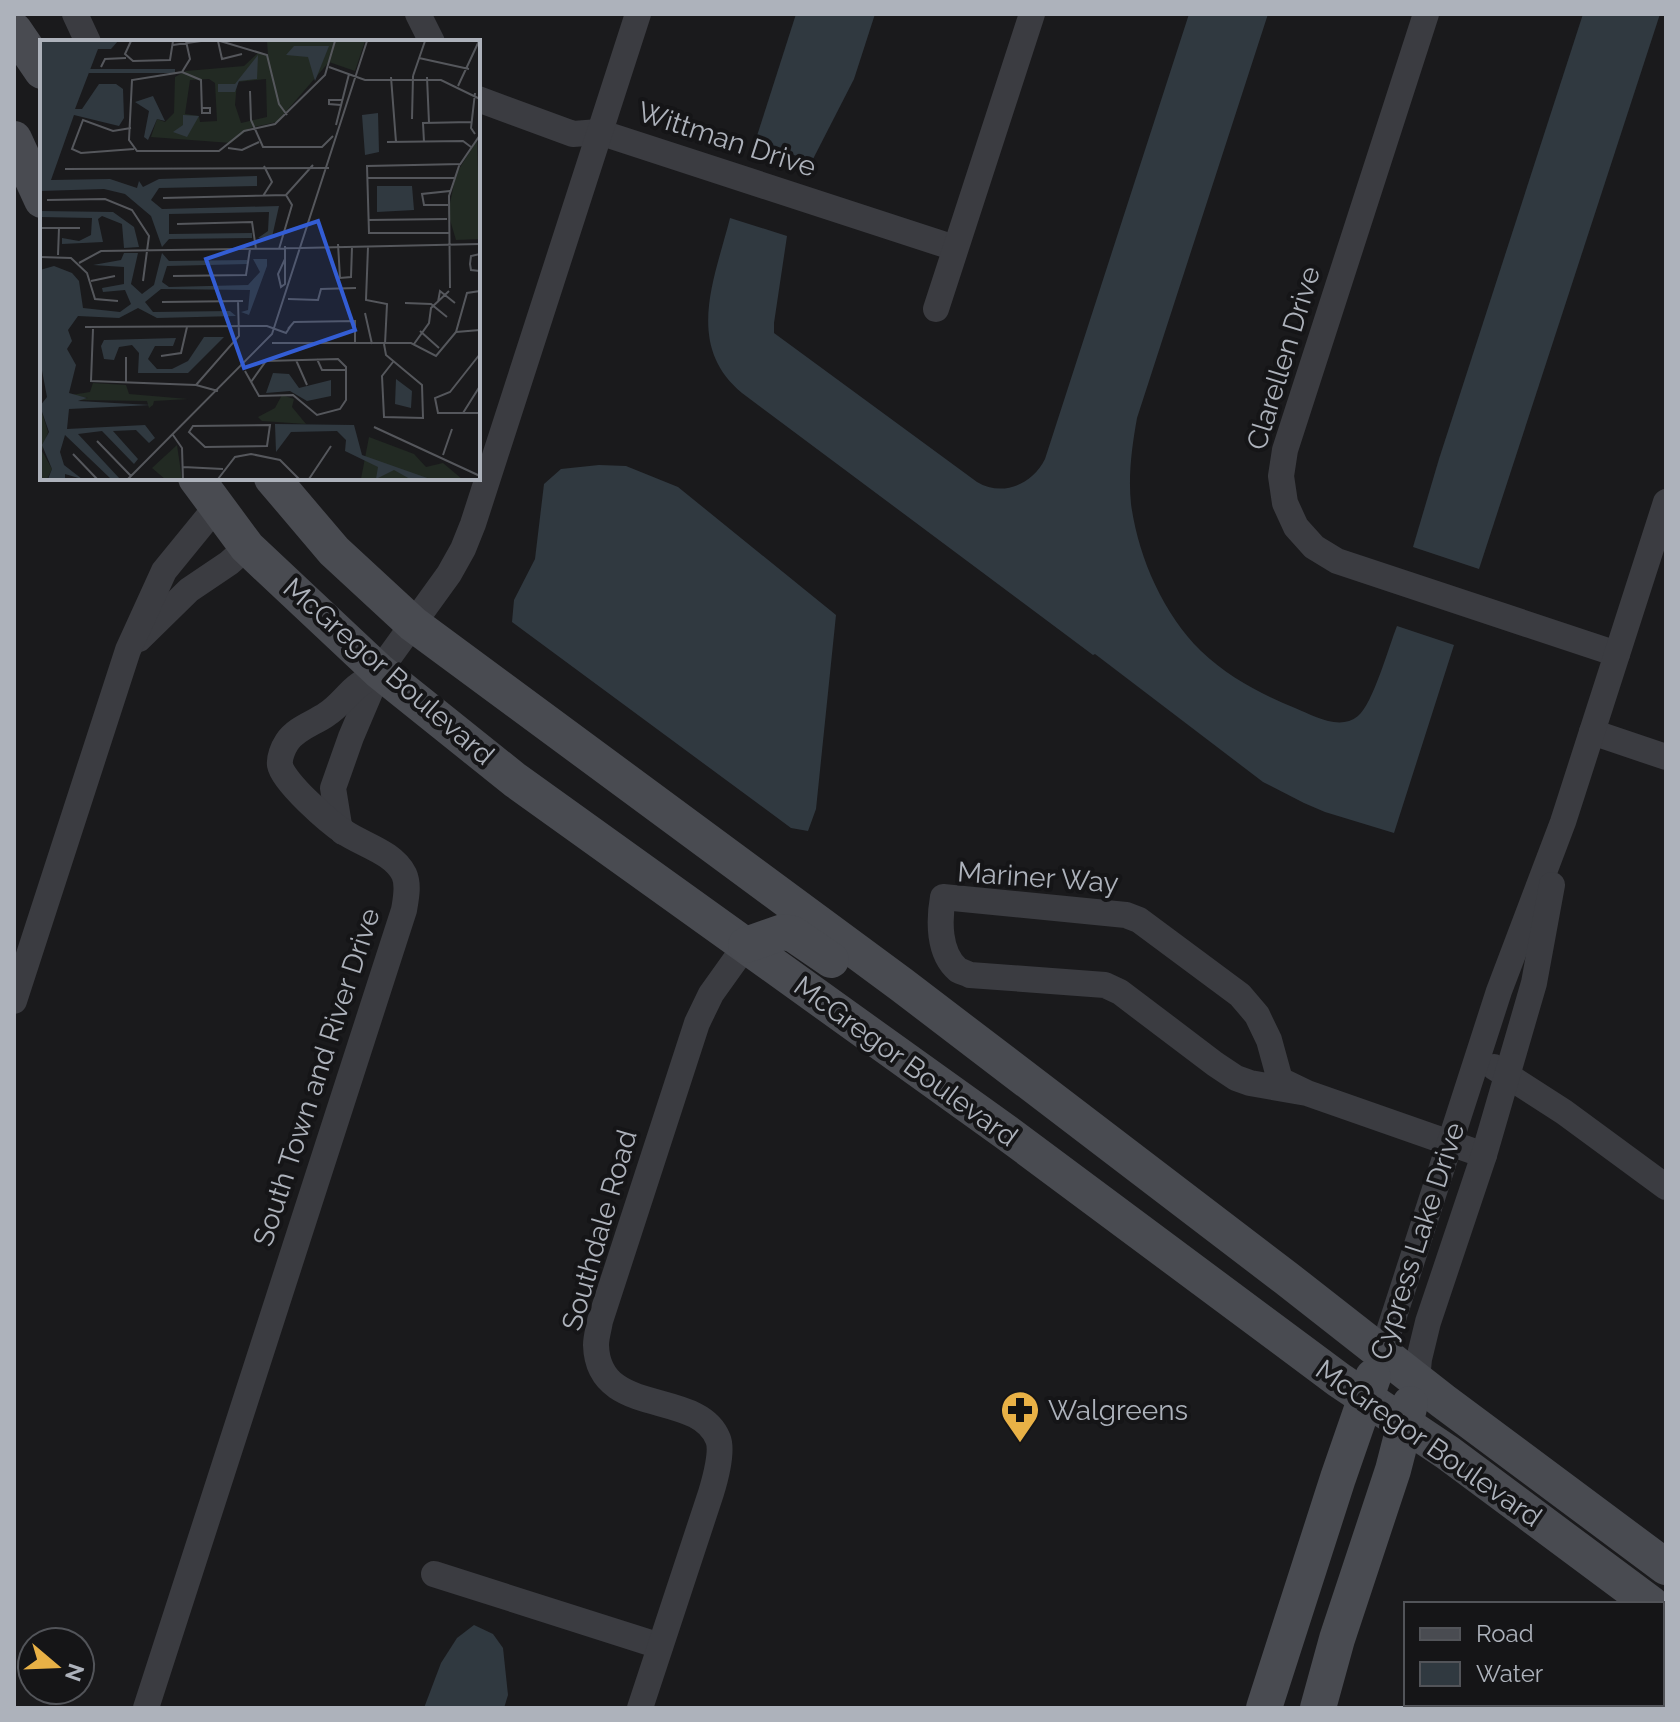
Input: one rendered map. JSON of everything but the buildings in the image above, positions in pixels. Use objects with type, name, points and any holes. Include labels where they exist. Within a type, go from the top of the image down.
[{"type":"main road","points":[[23,14],[40,50]]},
{"type":"main road","points":[[14,30],[40,68]]},
{"type":"main road","points":[[14,139],[40,196]]},
{"type":"main road","name":"McGregor Boulevard","points":[[274,480],[334,551],[413,624],[835,935],[1443,1401],[1666,1567]]},
{"type":"main road","name":"McGregor Boulevard","points":[[207,492],[247,547],[379,671],[515,780],[1007,1133],[1366,1399],[1448,1453],[1648,1602]]},
{"type":"main road","points":[[746,945],[783,932],[793,934],[958,1046],[992,1055]]},
{"type":"main road","name":"Cypress Lake Drive","points":[[1264,1708],[1333,1492],[1382,1353]]},
{"type":"main road","name":"Cypress Lake Drive","points":[[1318,1708],[1337,1639],[1393,1470],[1417,1379]]},
{"type":"street","points":[[75,14],[87,40]]},
{"type":"street","points":[[418,14],[431,40]]},
{"type":"street","points":[[343,832],[333,788],[351,737],[379,671],[449,574],[473,524],[638,14]]},
{"type":"street","points":[[936,309],[1032,14]]},
{"type":"street","name":"Clarellen Drive","points":[[1426,14],[1285,450],[1281,476],[1285,503],[1296,527],[1314,547],[1337,561],[1617,654]]},
{"type":"street","name":"Wittman Drive","points":[[480,100],[573,134],[599,132],[955,248]]},
{"type":"street","points":[[14,1001],[128,650],[164,571],[207,492]]},
{"type":"street","name":"Cypress Lake Drive","points":[[1382,1353],[1448,1143],[1499,991],[1563,822],[1666,502]]},
{"type":"street","points":[[128,650],[189,590],[247,547]]},
{"type":"street","points":[[343,832],[286,778],[280,764],[283,750],[288,739],[328,714],[353,689],[379,671]]},
{"type":"street","points":[[1592,732],[1666,757]]},
{"type":"street","name":"Cypress Lake Drive","points":[[1417,1379],[1428,1322],[1484,1155],[1534,983],[1563,822]]},
{"type":"street","name":"South Town and River Drive","points":[[146,1708],[404,910],[407,888],[402,870],[380,852],[343,832]]},
{"type":"street","name":"Mariner Way","points":[[1307,1093],[1236,1078],[1120,992],[1105,985],[970,975],[958,970],[942,940],[943,897],[1126,915],[1139,920],[1240,995],[1257,1015],[1269,1040],[1280,1080],[1307,1093],[1484,1155]]},
{"type":"street","name":"Southdale Road","points":[[640,1708],[711,1493],[719,1440],[705,1420],[613,1385],[600,1366],[596,1343],[600,1321],[697,1023],[711,994],[746,945]]},
{"type":"street","points":[[1477,1057],[1564,1112],[1666,1187]]},
{"type":"street","points":[[434,1574],[660,1646]]},
{"type":"water","points":[[796,14],[875,14],[854,79],[812,161],[755,142]]},
{"type":"water","points":[[1189,14],[1268,14],[1137,418],[1130,482],[1134,524],[1146,564],[1164,602],[1201,651],[1245,684],[1319,718],[1343,722],[1364,710],[1397,626],[1454,645],[1394,833],[1325,812],[1263,782],[742,393],[724,374],[714,354],[709,332],[709,310],[730,218],[787,236],[774,333],[977,482],[1006,488],[1024,482],[1045,459]]},
{"type":"water","points":[[1583,14],[1660,14],[1479,569],[1413,547]]},
{"type":"water","points":[[626,466],[678,487],[836,615],[816,809],[808,831],[791,828],[512,622],[514,600],[535,559],[544,484],[561,469]]},
{"type":"water","points":[[474,1625],[493,1634],[503,1648],[508,1695],[504,1708],[424,1708],[441,1663],[457,1638]]},
{"type":"place","name":"Walgreens","points":[[1020,1444]]}]
